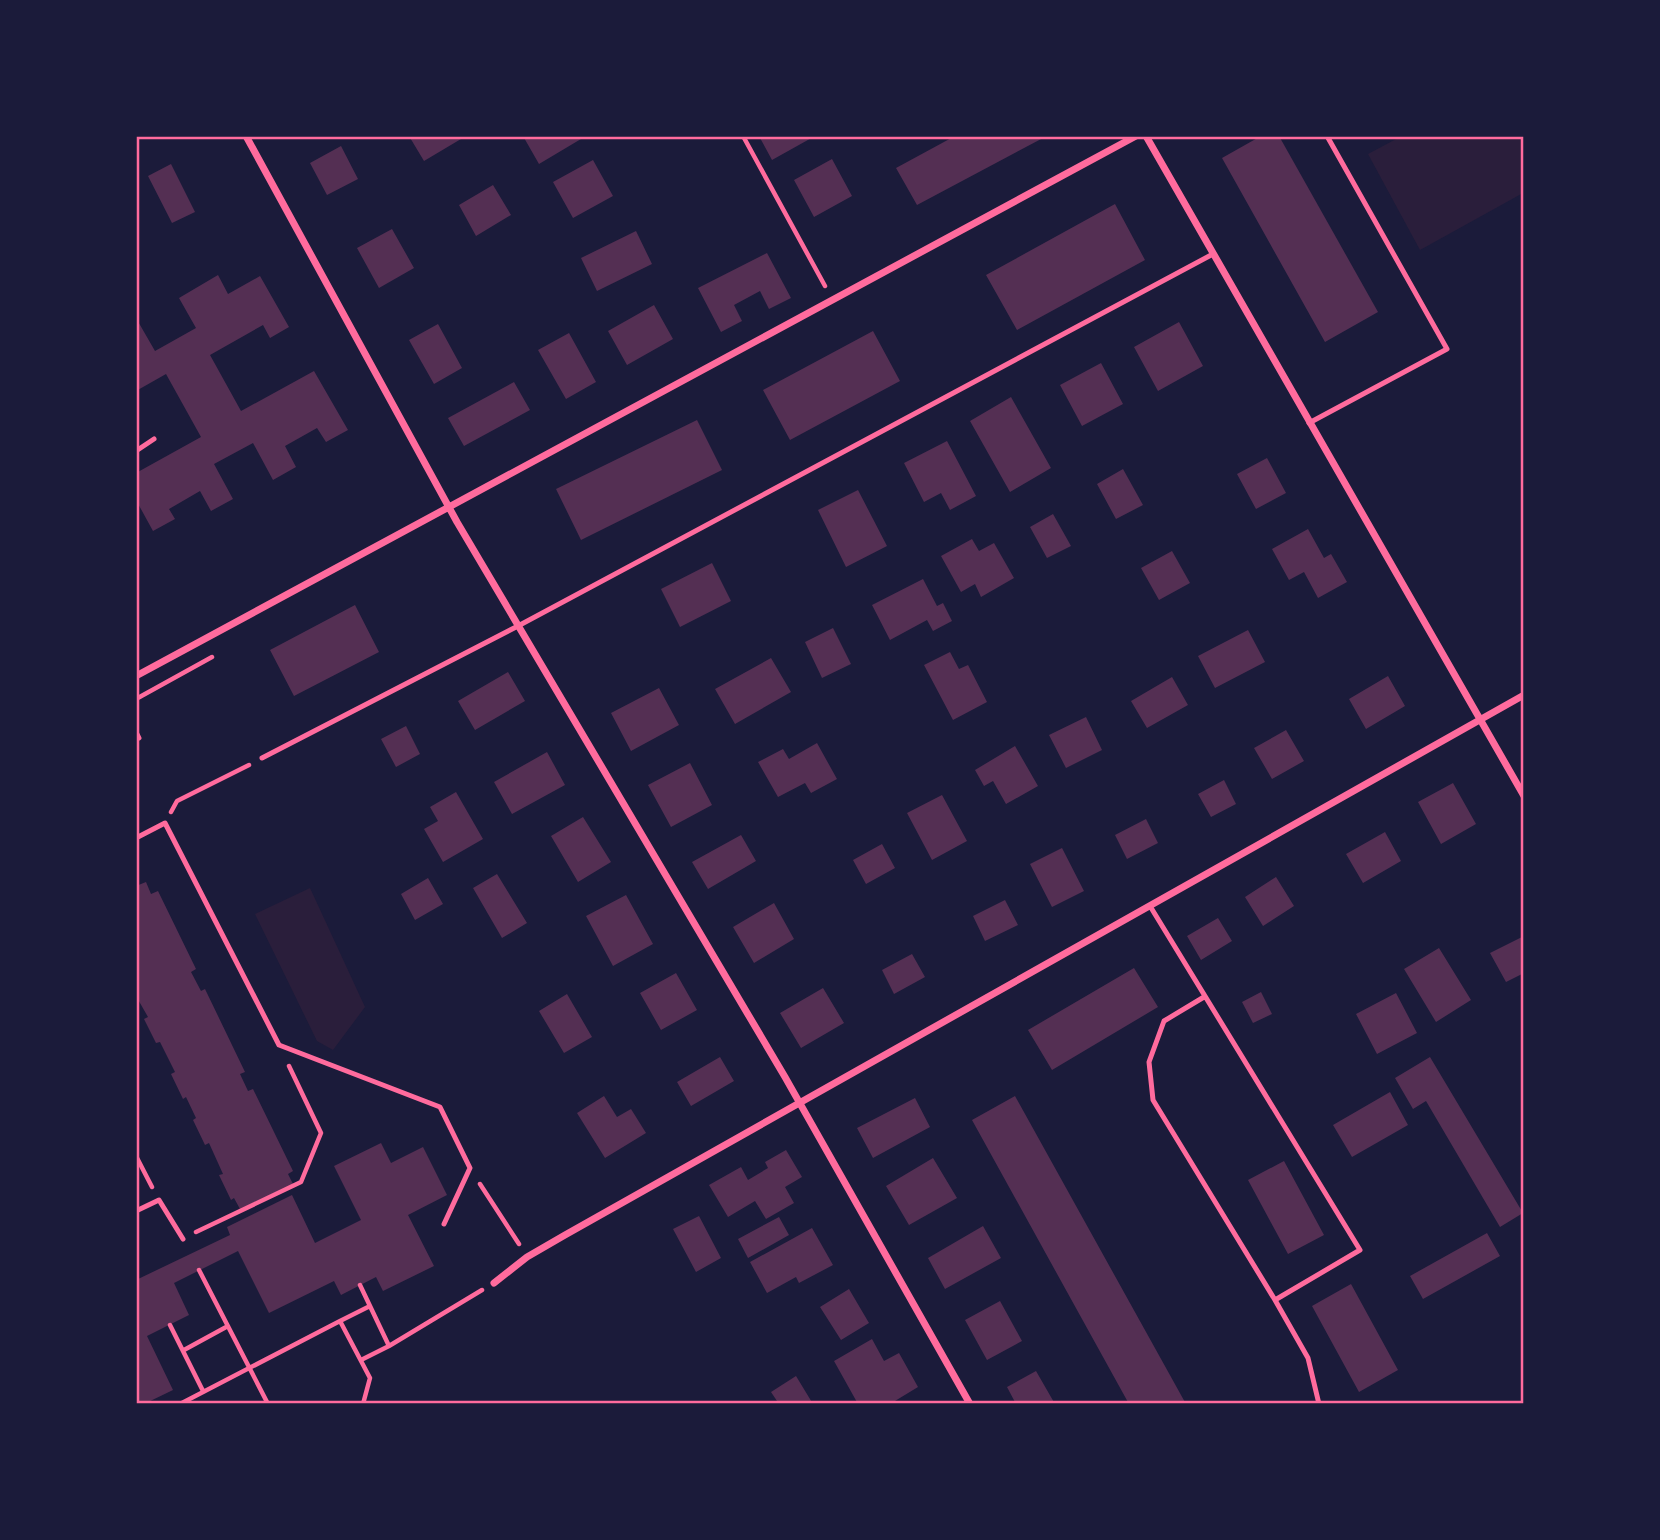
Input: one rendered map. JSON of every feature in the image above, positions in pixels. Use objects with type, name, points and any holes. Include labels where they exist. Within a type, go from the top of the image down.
[{"type":"street","points":[[246,136],[449,508],[800,1103],[970,1404]]},
{"type":"street","points":[[136,676],[1136,136]]},
{"type":"street","points":[[1146,136],[1524,796]]},
{"type":"street","points":[[494,1283],[527,1257],[1524,695]]},
{"type":"lane","points":[[1309,423],[1447,349],[1326,136]]},
{"type":"lane","points":[[262,758],[518,626],[1213,254]]},
{"type":"lane","points":[[136,451],[154,439]]},
{"type":"lane","points":[[136,838],[165,823],[279,1045],[440,1107],[470,1168],[444,1224]]},
{"type":"lane","points":[[1150,906],[1360,1250],[1275,1300]]},
{"type":"lane","points":[[1204,997],[1164,1021],[1149,1062],[1153,1100],[1308,1358],[1319,1404]]},
{"type":"lane","points":[[136,1212],[159,1200],[183,1239]]},
{"type":"path","points":[[743,136],[832,301]]},
{"type":"path","points":[[165,823],[177,801],[262,758]]},
{"type":"path","points":[[183,1239],[301,1182],[321,1133],[279,1045]]},
{"type":"path","points":[[136,1156],[159,1200]]},
{"type":"path","points":[[470,1168],[527,1257]]},
{"type":"path","points":[[198,1270],[268,1404]]},
{"type":"path","points":[[361,1360],[494,1283]]},
{"type":"path","points":[[360,1285],[389,1346]]},
{"type":"path","points":[[180,1404],[370,1306]]},
{"type":"path","points":[[340,1321],[370,1378],[363,1404]]},
{"type":"path","points":[[170,1325],[203,1391]]},
{"type":"path","points":[[184,1350],[228,1325]]},
{"type":"shaded area","points":[[1400,137],[1523,137],[1523,193],[1420,250],[1368,154]]},
{"type":"shaded area","points":[[310,888],[365,1007],[333,1050],[317,1041],[255,914]]},
{"type":"building","points":[[409,136],[466,136],[424,161]]},
{"type":"building","points":[[523,136],[586,136],[539,164]]},
{"type":"building","points":[[759,136],[815,136],[772,160]]},
{"type":"building","points":[[955,136],[1043,138],[917,205],[896,168]]},
{"type":"building","points":[[1261,136],[1279,136],[1378,312],[1325,342],[1222,158]]},
{"type":"building","points":[[341,146],[358,179],[327,195],[310,163]]},
{"type":"building","points":[[832,159],[852,196],[814,217],[794,180]]},
{"type":"building","points":[[593,160],[613,196],[573,218],[553,182]]},
{"type":"building","points":[[171,164],[195,212],[172,223],[148,176]]},
{"type":"building","points":[[493,185],[511,215],[476,236],[459,205]]},
{"type":"building","points":[[1115,204],[1145,260],[1017,330],[986,275]]},
{"type":"building","points":[[392,229],[414,268],[379,288],[357,248]]},
{"type":"building","points":[[636,231],[652,264],[597,291],[581,258]]},
{"type":"building","points":[[767,253],[791,298],[769,309],[760,291],[734,305],[742,321],[721,332],[698,288]]},
{"type":"building","points":[[218,275],[228,294],[260,276],[289,327],[270,338],[263,325],[210,355],[241,411],[314,371],[348,430],[326,442],[317,428],[285,446],[296,467],[273,480],[253,443],[214,464],[233,499],[211,511],[200,491],[169,509],[175,519],[153,531],[136,500],[136,473],[201,437],[166,374],[136,391],[136,318],[155,351],[196,328],[179,298]]},
{"type":"building","points":[[654,305],[673,339],[627,365],[608,331]]},
{"type":"building","points":[[1179,322],[1203,366],[1158,391],[1134,347]]},
{"type":"building","points":[[438,324],[462,368],[434,384],[409,340]]},
{"type":"building","points":[[873,331],[900,381],[790,440],[763,390]]},
{"type":"building","points":[[569,333],[596,382],[566,399],[538,350]]},
{"type":"building","points":[[1101,363],[1123,404],[1082,426],[1060,385]]},
{"type":"building","points":[[514,382],[530,410],[464,446],[448,418]]},
{"type":"building","points":[[1011,397],[1051,468],[1010,492],[970,421]]},
{"type":"building","points":[[697,420],[722,470],[581,540],[556,489]]},
{"type":"building","points":[[947,441],[976,496],[950,510],[941,493],[924,502],[904,463]]},
{"type":"building","points":[[1267,458],[1286,493],[1256,509],[1237,474]]},
{"type":"building","points":[[1123,469],[1143,505],[1116,519],[1097,484]]},
{"type":"building","points":[[858,490],[887,546],[846,567],[818,510]]},
{"type":"building","points":[[1053,514],[1071,546],[1047,558],[1030,527]]},
{"type":"building","points":[[1308,529],[1324,558],[1331,554],[1347,582],[1318,598],[1304,572],[1289,580],[1272,549]]},
{"type":"building","points":[[972,539],[979,551],[994,543],[1014,578],[981,597],[975,584],[961,592],[941,556]]},
{"type":"building","points":[[1172,551],[1190,583],[1159,600],[1141,568]]},
{"type":"building","points":[[712,563],[731,601],[680,627],[661,589]]},
{"type":"building","points":[[923,579],[937,606],[943,603],[952,621],[933,631],[927,620],[890,640],[872,605]]},
{"type":"building","points":[[355,605],[379,652],[294,696],[270,650]]},
{"type":"building","points":[[833,628],[851,664],[822,678],[805,642]]},
{"type":"building","points":[[1248,630],[1265,662],[1215,688],[1198,656]]},
{"type":"building","points":[[950,652],[959,669],[968,665],[987,702],[953,720],[924,665]]},
{"type":"building","points":[[771,658],[791,692],[735,724],[715,689]]},
{"type":"building","points":[[508,672],[525,701],[475,730],[458,701]]},
{"type":"building","points":[[1388,676],[1405,706],[1366,729],[1349,699]]},
{"type":"building","points":[[1172,677],[1188,705],[1147,728],[1131,701]]},
{"type":"building","points":[[659,688],[679,725],[631,751],[611,713]]},
{"type":"building","points":[[1086,717],[1102,750],[1066,768],[1049,735]]},
{"type":"building","points":[[406,726],[420,754],[396,767],[381,739]]},
{"type":"building","points":[[1286,730],[1304,761],[1272,779],[1254,748]]},
{"type":"building","points":[[817,743],[837,779],[811,793],[805,783],[778,797],[758,762],[783,749],[789,759]]},
{"type":"building","points":[[1015,746],[1038,786],[1006,804],[993,781],[984,786],[975,770]]},
{"type":"building","points":[[547,752],[565,785],[512,814],[494,782]]},
{"type":"building","points":[[690,763],[712,805],[671,827],[648,785]]},
{"type":"building","points":[[1224,780],[1236,804],[1211,817],[1198,794]]},
{"type":"building","points":[[1453,783],[1476,824],[1441,844],[1418,802]]},
{"type":"building","points":[[456,792],[483,839],[443,862],[424,829],[438,821],[430,807]]},
{"type":"building","points":[[942,795],[967,841],[932,860],[907,813]]},
{"type":"building","points":[[583,817],[611,862],[578,882],[551,836]]},
{"type":"building","points":[[1146,819],[1158,843],[1127,859],[1115,835]]},
{"type":"building","points":[[1385,832],[1401,861],[1363,883],[1346,854]]},
{"type":"building","points":[[741,835],[756,861],[708,889],[692,862]]},
{"type":"building","points":[[882,844],[895,868],[866,884],[853,860]]},
{"type":"building","points":[[1062,848],[1084,891],[1052,907],[1030,864]]},
{"type":"building","points":[[497,874],[527,923],[502,938],[473,888]]},
{"type":"building","points":[[1276,877],[1294,906],[1263,926],[1245,897]]},
{"type":"building","points":[[428,878],[443,904],[415,920],[401,894]]},
{"type":"building","points":[[146,882],[151,894],[158,891],[196,969],[191,972],[201,991],[205,989],[245,1072],[240,1074],[248,1091],[253,1089],[293,1171],[288,1174],[293,1184],[240,1209],[234,1198],[231,1200],[219,1175],[223,1174],[209,1143],[205,1145],[186,1097],[183,1099],[171,1074],[175,1072],[160,1042],[156,1043],[144,1019],[148,1017],[136,996],[136,886]]},
{"type":"building","points":[[626,895],[653,944],[613,966],[586,916]]},
{"type":"building","points":[[1005,900],[1018,925],[985,941],[973,916]]},
{"type":"building","points":[[774,903],[794,939],[754,963],[733,927]]},
{"type":"building","points":[[1218,918],[1232,941],[1201,960],[1187,936]]},
{"type":"building","points":[[1524,936],[1524,973],[1506,982],[1490,953]]},
{"type":"building","points":[[1439,948],[1471,1000],[1436,1022],[1404,969]]},
{"type":"building","points":[[912,954],[925,977],[894,994],[882,970]]},
{"type":"building","points":[[1134,968],[1158,1007],[1052,1070],[1028,1030]]},
{"type":"building","points":[[676,973],[697,1010],[661,1030],[640,993]]},
{"type":"building","points":[[823,988],[844,1023],[801,1048],[780,1013]]},
{"type":"building","points":[[1261,992],[1272,1014],[1253,1023],[1242,1002]]},
{"type":"building","points":[[1396,993],[1417,1033],[1377,1054],[1356,1014]]},
{"type":"building","points":[[567,994],[592,1037],[564,1053],[539,1011]]},
{"type":"building","points":[[720,1057],[734,1081],[691,1106],[677,1082]]},
{"type":"building","points":[[1430,1057],[1523,1213],[1500,1227],[1426,1101],[1413,1109],[1395,1078]]},
{"type":"building","points":[[1390,1092],[1408,1125],[1352,1157],[1333,1125]]},
{"type":"building","points":[[604,1096],[617,1117],[631,1109],[646,1133],[605,1158],[577,1113]]},
{"type":"building","points":[[1015,1096],[1186,1404],[1129,1404],[972,1120]]},
{"type":"building","points":[[915,1098],[930,1127],[873,1158],[857,1128]]},
{"type":"building","points":[[381,1143],[391,1163],[423,1147],[447,1195],[408,1215],[434,1266],[383,1291],[376,1277],[341,1295],[334,1281],[269,1313],[238,1251],[174,1283],[189,1315],[147,1336],[173,1390],[144,1404],[136,1404],[136,1280],[230,1235],[227,1227],[292,1195],[315,1243],[361,1220],[334,1166]]},
{"type":"building","points":[[786,1150],[802,1177],[785,1187],[794,1203],[766,1219],[755,1201],[728,1217],[709,1185],[741,1167],[748,1180],[768,1168],[765,1162]]},
{"type":"building","points":[[933,1158],[957,1198],[909,1225],[886,1186]]},
{"type":"building","points":[[1284,1161],[1324,1235],[1288,1254],[1248,1180]]},
{"type":"building","points":[[699,1216],[721,1258],[696,1272],[673,1229]]},
{"type":"building","points":[[779,1217],[789,1235],[748,1258],[738,1239]]},
{"type":"building","points":[[983,1226],[1001,1258],[945,1289],[928,1258]]},
{"type":"building","points":[[812,1228],[833,1265],[799,1283],[796,1277],[767,1293],[750,1262]]},
{"type":"building","points":[[1487,1233],[1500,1256],[1423,1299],[1410,1276]]},
{"type":"building","points":[[1351,1284],[1398,1370],[1359,1392],[1312,1306]]},
{"type":"building","points":[[849,1289],[869,1323],[841,1340],[820,1307]]},
{"type":"building","points":[[1000,1301],[1022,1341],[987,1360],[965,1320]]},
{"type":"building","points":[[872,1339],[884,1361],[899,1353],[918,1387],[890,1404],[858,1404],[834,1361]]},
{"type":"building","points":[[1036,1371],[1055,1404],[1016,1404],[1007,1387]]},
{"type":"building","points":[[796,1376],[813,1404],[779,1404],[771,1392]]}]
